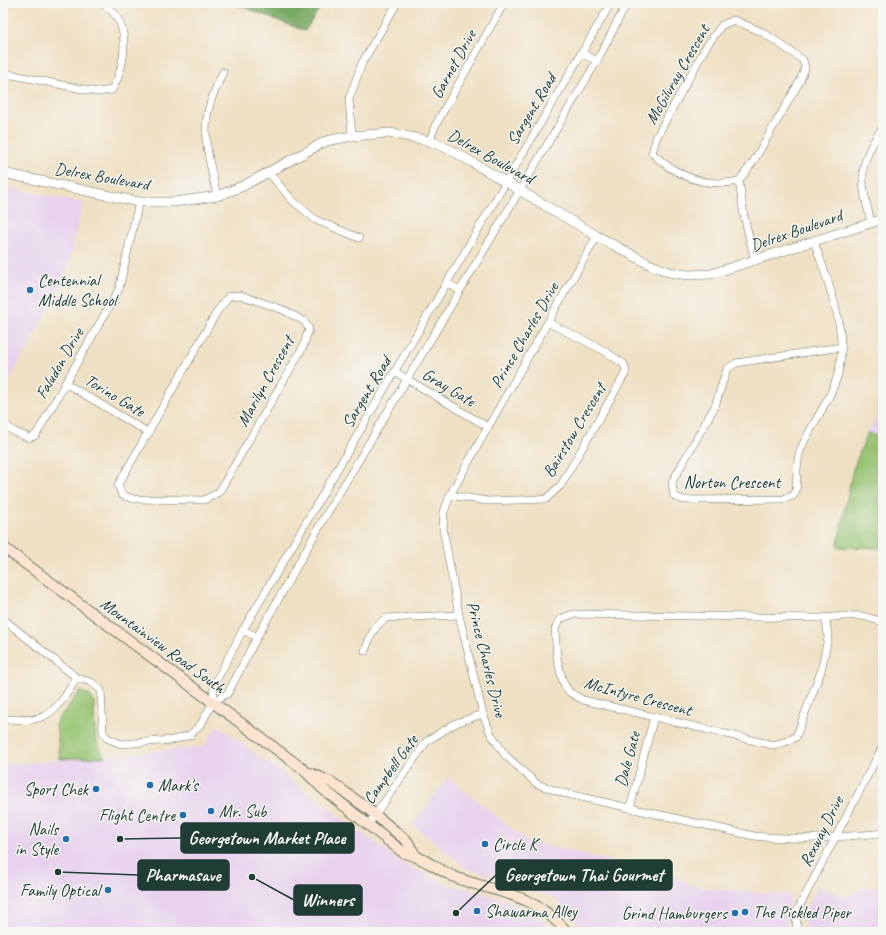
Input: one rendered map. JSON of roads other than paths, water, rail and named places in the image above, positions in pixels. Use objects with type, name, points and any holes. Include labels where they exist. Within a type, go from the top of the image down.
[{"type":"main road","name":"Mountainview Road South","points":[[3,547],[303,769],[323,789],[404,853],[415,855],[436,868],[457,878],[524,898],[535,903],[553,916],[567,932]]},
{"type":"main road","name":"Mountainview Road South","points":[[303,769],[331,782],[375,815],[407,841],[415,855]]},
{"type":"street","points":[[3,73],[97,92],[112,90],[120,75],[125,55],[124,36],[117,18],[100,3]]},
{"type":"street","points":[[352,136],[349,99],[362,63],[397,3]]},
{"type":"street","name":"Garnet Drive","points":[[430,141],[436,126],[504,3]]},
{"type":"street","name":"Sargent Road","points":[[213,702],[214,685],[243,630],[611,3]]},
{"type":"street","name":"Sargent Road","points":[[213,702],[228,693],[323,520],[597,60],[627,3]]},
{"type":"street","name":"McGilvray Crescent","points":[[734,20],[764,33],[803,60],[805,68],[800,81],[753,162],[739,181],[722,185],[700,182],[665,166],[652,153],[658,136],[706,47],[722,25],[734,20]]},
{"type":"street","points":[[581,53],[597,60]]},
{"type":"street","points":[[217,196],[206,144],[207,119],[210,104],[223,72]]},
{"type":"street","points":[[871,222],[862,184],[863,165],[870,145],[883,127]]},
{"type":"street","name":"Delrex Boulevard","points":[[3,173],[139,202],[174,202],[217,196],[243,186],[326,141],[352,136],[390,133],[430,141],[453,151],[597,236],[651,265],[669,272],[688,275],[711,274],[756,261],[883,219]]},
{"type":"street","points":[[269,172],[292,200],[316,220],[359,238]]},
{"type":"street","points":[[739,181],[744,216],[756,261]]},
{"type":"street","name":"Faludon Drive","points":[[3,423],[13,431],[29,438],[36,435],[119,289],[139,202]]},
{"type":"street","name":"Prince Charles Drive","points":[[597,236],[450,495],[444,512],[443,529],[459,615],[483,714],[491,734],[505,755],[537,784],[563,793],[754,836],[779,839],[834,837],[883,832]]},
{"type":"street","name":"Norton Crescent","points":[[814,241],[834,302],[842,347],[840,368],[836,383],[800,452],[796,491],[793,496],[783,499],[683,500],[674,496],[672,482],[715,406],[727,370],[736,363],[842,347]]},
{"type":"street","points":[[446,283],[460,290]]},
{"type":"street","name":"Marilyn Crescent","points":[[240,295],[281,309],[304,321],[309,329],[303,347],[219,492],[204,500],[134,499],[122,495],[118,485],[149,433],[218,310],[229,296],[240,295]]},
{"type":"street","name":"Bairstow Crescent","points":[[450,495],[487,501],[546,499],[561,485],[626,372],[624,364],[603,350],[549,323]]},
{"type":"street","name":"Gray Gate","points":[[395,372],[488,427]]},
{"type":"street","name":"Torino Gate","points":[[65,383],[149,433]]},
{"type":"street","points":[[311,515],[323,520]]},
{"type":"street","name":"McIntyre Crescent","points":[[826,618],[828,638],[821,671],[796,737],[786,742],[773,745],[759,743],[583,700],[569,692],[563,682],[557,658],[555,629],[560,618],[573,614],[826,618],[862,616],[883,622]]},
{"type":"street","points":[[365,651],[371,633],[378,623],[386,618],[459,615]]},
{"type":"street","points":[[3,619],[77,678],[90,682],[101,690],[103,732],[107,738],[121,744],[173,740],[190,735],[201,724],[213,702]]},
{"type":"street","points":[[243,630],[257,638]]},
{"type":"street","points":[[3,719],[34,718],[44,716],[59,704],[77,678]]},
{"type":"street","name":"Campbell Gate","points":[[368,825],[427,741],[456,723],[483,714]]},
{"type":"street","name":"Dale Gate","points":[[630,808],[654,717]]},
{"type":"street","name":"Rexway Drive","points":[[797,932],[796,913],[834,837],[883,746]]},
{"type":"place","name":"Centennial Middle School","points":[[30,290]]},
{"type":"place","name":"Mark's","points":[[150,785]]},
{"type":"place","name":"Sport Chek","points":[[96,789]]},
{"type":"place","name":"Mr. Sub","points":[[211,811]]},
{"type":"place","name":"Flight Centre","points":[[183,815]]},
{"type":"place","name":"Nails in Style","points":[[66,839]]},
{"type":"place","name":"Georgetown Market Place","points":[[120,839]]},
{"type":"place","name":"Circle K","points":[[485,844]]},
{"type":"place","name":"Pharmasave","points":[[58,872]]},
{"type":"place","name":"Winners","points":[[252,877]]},
{"type":"place","name":"Family Optical","points":[[108,890]]},
{"type":"place","name":"Shawarma Alley","points":[[477,911]]},
{"type":"place","name":"The Pickled Piper","points":[[745,912]]},
{"type":"place","name":"Georgetown Thai Gourmet","points":[[456,913]]},
{"type":"place","name":"Grind Hamburgers","points":[[735,913]]}]
